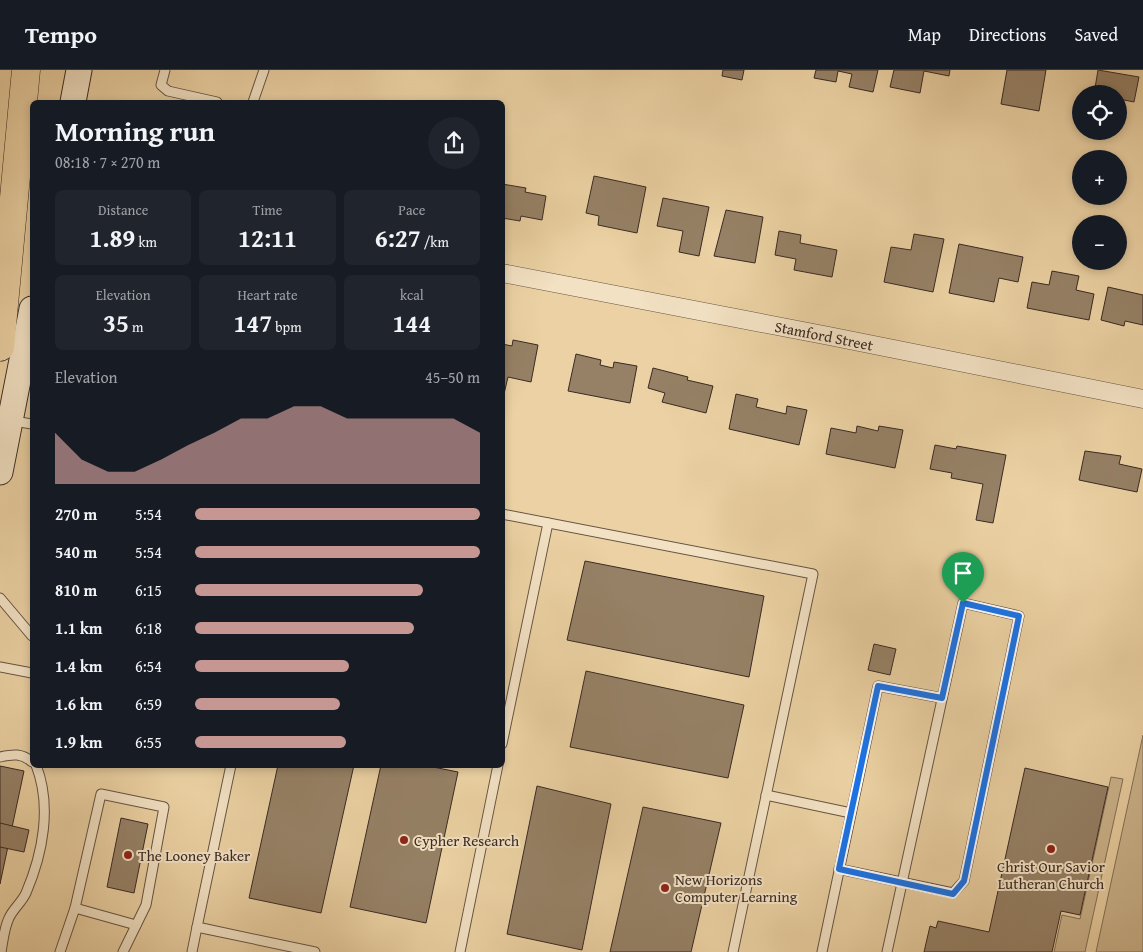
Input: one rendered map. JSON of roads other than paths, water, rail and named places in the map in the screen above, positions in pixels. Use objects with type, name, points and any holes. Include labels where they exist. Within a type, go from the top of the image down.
[{"type":"highway","points":[[0,347],[26,70]]},
{"type":"main road","points":[[73,100],[79,70]]},
{"type":"main road","points":[[0,472],[21,422],[30,330]]},
{"type":"street","name":"Stamford Street","points":[[505,274],[1143,399]]},
{"type":"lane","points":[[165,70],[161,86],[168,91],[208,100]]},
{"type":"lane","points":[[255,100],[264,70]]},
{"type":"lane","points":[[505,515],[813,574],[733,952]]},
{"type":"lane","points":[[505,720],[548,523]]},
{"type":"lane","points":[[0,598],[30,634]]},
{"type":"lane","points":[[839,869],[902,884],[953,894],[964,881],[1019,616],[963,603],[942,698],[902,884],[887,952]]},
{"type":"lane","points":[[0,667],[30,673]]},
{"type":"lane","points":[[822,952],[878,686],[942,698]]},
{"type":"lane","points":[[0,757],[14,754],[26,756],[30,760]]},
{"type":"lane","points":[[1,952],[4,918],[25,895],[41,843],[45,820],[41,779],[37,768]]},
{"type":"lane","points":[[192,952],[230,768]]},
{"type":"lane","points":[[460,952],[497,768]]},
{"type":"lane","points":[[60,952],[74,908],[101,794],[164,807],[146,905],[123,952]]},
{"type":"lane","points":[[766,795],[851,813]]},
{"type":"lane","points":[[74,908],[136,925]]},
{"type":"lane","points":[[197,927],[315,952]]},
{"type":"place","name":"Cypher Research","points":[[404,840]]},
{"type":"place","name":"Christ Our Savior Lutheran Church","points":[[1051,849]]},
{"type":"place","name":"The Looney Baker","points":[[128,855]]},
{"type":"place","name":"New Horizons Computer Learning","points":[[665,888]]}]
